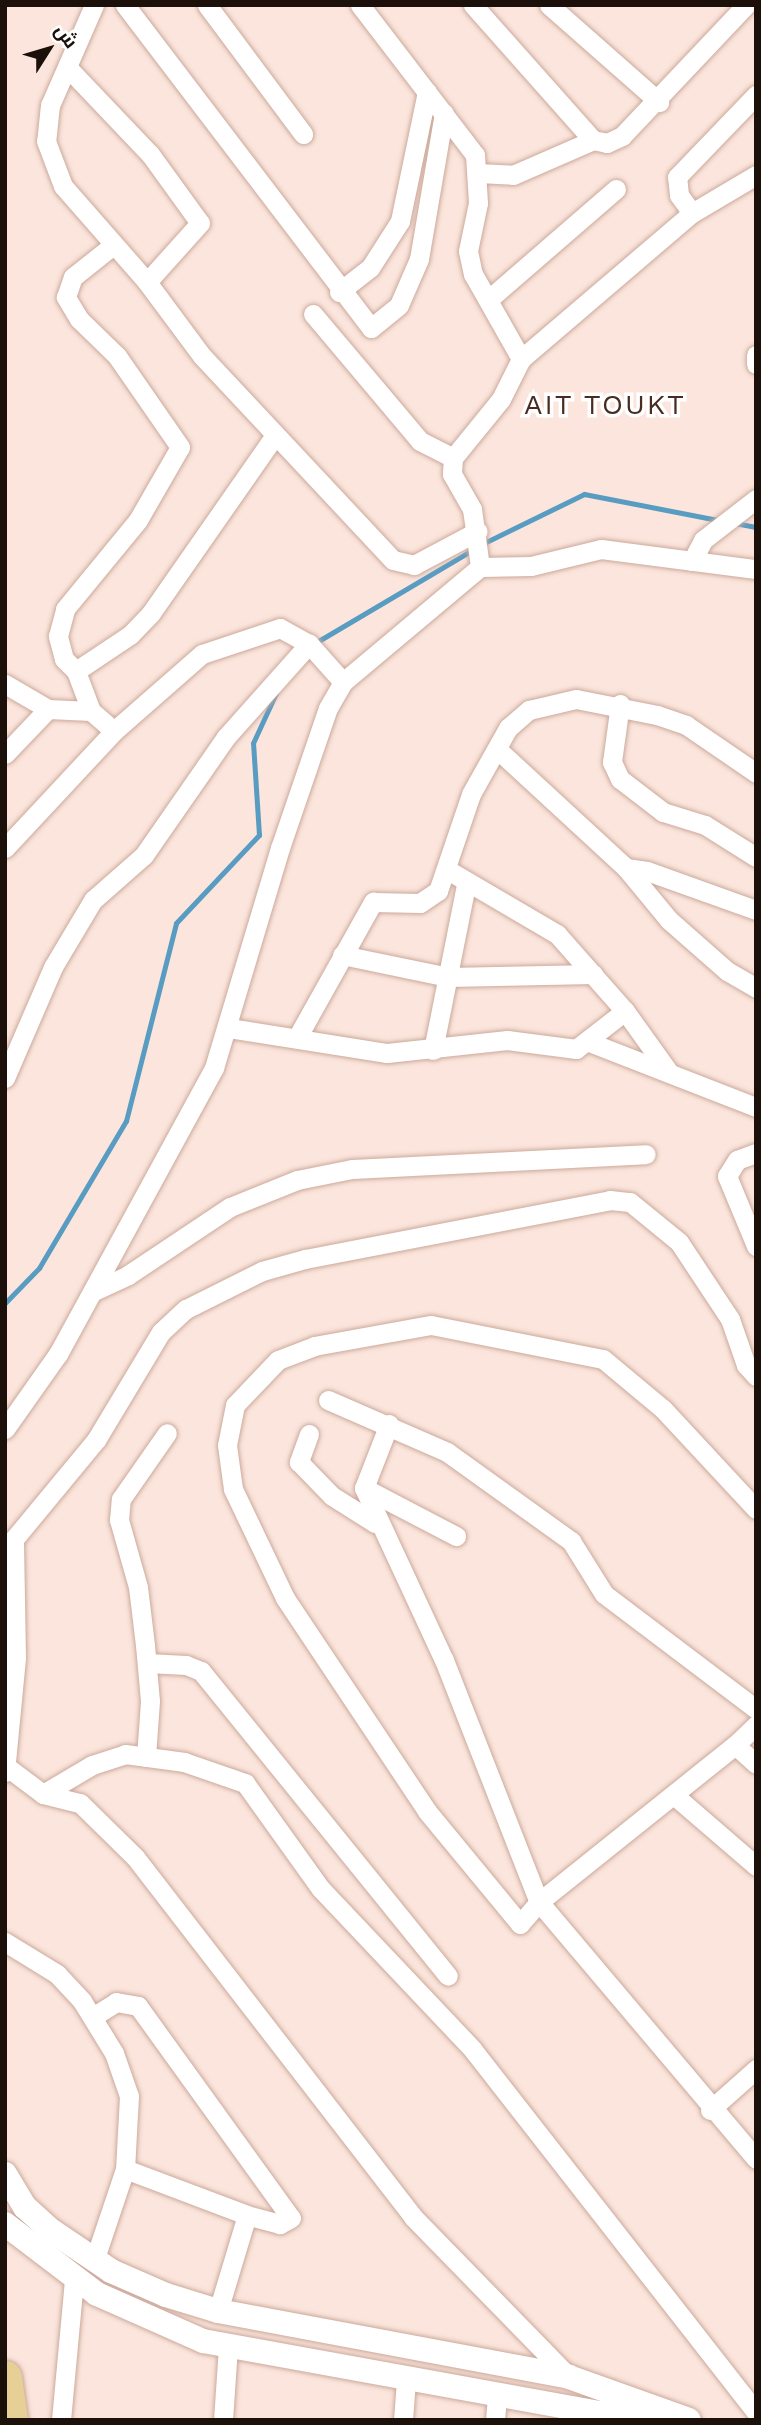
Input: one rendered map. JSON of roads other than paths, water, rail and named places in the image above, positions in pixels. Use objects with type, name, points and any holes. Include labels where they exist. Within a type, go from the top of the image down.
[{"type":"highway","points":[[5,2377],[11,2420]]},
{"type":"street","points":[[94,5],[50,105],[46,141],[52,168],[112,246],[147,282],[202,356],[402,565],[414,565],[478,531]]},
{"type":"street","points":[[125,5],[251,165],[339,292],[371,328],[408,290],[425,237],[444,113]]},
{"type":"street","points":[[207,5],[303,134]]},
{"type":"street","points":[[360,5],[475,155],[478,203],[468,251],[473,274],[521,359]]},
{"type":"street","points":[[473,5],[593,140]]},
{"type":"street","points":[[549,5],[659,102]]},
{"type":"street","points":[[478,173],[513,175],[593,140],[607,143],[622,136],[659,102],[746,5]]},
{"type":"street","points":[[68,68],[150,154],[200,223],[147,282]]},
{"type":"street","points":[[339,292],[370,268],[400,221],[427,92]]},
{"type":"street","points":[[692,213],[679,195],[677,177],[756,95]]},
{"type":"street","points":[[480,567],[478,531],[452,474],[453,458],[502,399],[521,359],[692,213],[756,175]]},
{"type":"street","points":[[489,299],[616,189]]},
{"type":"street","points":[[112,246],[73,277],[66,297],[79,319],[117,356],[180,447],[138,520],[65,609],[58,636],[64,659],[76,671],[92,711],[114,731]]},
{"type":"street","points":[[313,314],[420,441],[453,458]]},
{"type":"street","points":[[756,355],[756,364]]},
{"type":"street","points":[[76,671],[130,635],[151,613],[275,435]]},
{"type":"street","points":[[692,561],[703,540],[756,499]]},
{"type":"street","points":[[5,1429],[92,1292],[214,1068],[229,1028],[280,848],[328,708],[344,682],[480,567],[531,566],[601,549],[756,569]]},
{"type":"street","points":[[5,848],[114,731],[202,654],[280,628],[309,644],[344,682]]},
{"type":"street","points":[[5,1078],[53,967],[93,900],[144,855],[226,737],[309,644]]},
{"type":"street","points":[[5,684],[48,709],[92,711]]},
{"type":"street","points":[[298,1036],[373,902],[431,898],[446,869],[466,805],[508,728],[528,710],[552,702],[620,704],[686,725],[756,773]]},
{"type":"street","points":[[620,704],[612,762],[620,779],[663,812],[705,825],[756,857]]},
{"type":"street","points":[[7,755],[48,709]]},
{"type":"street","points":[[497,749],[541,796],[626,868],[669,919],[727,971],[756,988]]},
{"type":"street","points":[[626,868],[648,871],[756,910]]},
{"type":"street","points":[[446,869],[466,885],[557,934],[625,1011],[668,1071]]},
{"type":"street","points":[[433,1050],[466,885]]},
{"type":"street","points":[[342,955],[448,977],[593,974]]},
{"type":"street","points":[[229,1028],[298,1036],[387,1053],[507,1040],[576,1049],[589,1042],[625,1011]]},
{"type":"street","points":[[589,1042],[756,1107]]},
{"type":"street","points":[[756,1153],[737,1160],[727,1176],[756,1246]]},
{"type":"street","points":[[92,1292],[128,1275],[230,1208],[297,1180],[352,1169],[646,1154]]},
{"type":"street","points":[[569,2377],[413,2217],[135,1857],[80,1804],[43,1794],[6,1770],[16,1657],[14,1539],[96,1440],[161,1332],[186,1308],[233,1284],[305,1259],[610,1200],[631,1202],[679,1242],[730,1319],[746,1365],[756,1376]]},
{"type":"street","points":[[756,1509],[635,1381],[603,1359],[431,1325],[377,1332],[278,1360],[235,1405],[228,1444],[233,1489],[285,1598],[427,1811],[520,1924],[539,1902],[675,1796],[756,1725]]},
{"type":"street","points":[[328,1400],[389,1423],[447,1452],[571,1541],[604,1594],[756,1709]]},
{"type":"street","points":[[389,1423],[363,1489],[375,1523],[444,1660],[539,1902],[710,2110],[750,2136],[756,2159]]},
{"type":"street","points":[[146,1757],[147,1663],[138,1587],[119,1520],[121,1499],[167,1433]]},
{"type":"street","points":[[309,1434],[299,1462],[332,1496],[375,1523]]},
{"type":"street","points":[[363,1489],[456,1536]]},
{"type":"street","points":[[147,1663],[201,1671],[448,1976]]},
{"type":"street","points":[[735,1745],[756,1765]]},
{"type":"street","points":[[43,1794],[92,1765],[125,1755],[184,1762],[245,1783],[321,1888],[472,2050],[756,2412]]},
{"type":"street","points":[[675,1796],[756,1866]]},
{"type":"street","points":[[5,1942],[57,1975],[94,2016],[114,2053],[129,2096],[125,2169],[94,2260]]},
{"type":"street","points":[[94,2016],[116,2002],[138,2006],[291,2218],[280,2224],[247,2215],[125,2169]]},
{"type":"street","points":[[710,2110],[756,2069]]},
{"type":"street","points":[[5,2174],[38,2220],[94,2260],[147,2288],[218,2311],[599,2384],[671,2417]]},
{"type":"street","points":[[218,2311],[247,2215]]},
{"type":"street","points":[[5,2224],[74,2279],[154,2323],[228,2347],[600,2413],[671,2417]]},
{"type":"street","points":[[61,2420],[74,2279]]},
{"type":"street","points":[[223,2420],[228,2347]]},
{"type":"street","points":[[403,2420],[406,2380]]},
{"type":"street","points":[[599,2384],[607,2402],[600,2413]]},
{"type":"street","points":[[495,2420],[497,2395]]},
{"type":"waterway","points":[[480,545],[584,494],[718,520]]},
{"type":"waterway","points":[[735,523],[756,527]]},
{"type":"waterway","points":[[315,643],[472,550]]},
{"type":"waterway","points":[[5,1303],[39,1268],[126,1121],[176,923],[259,835],[253,743],[276,693]]},
{"type":"district","name":"AIT TOUKT","points":[[605,405]]}]
